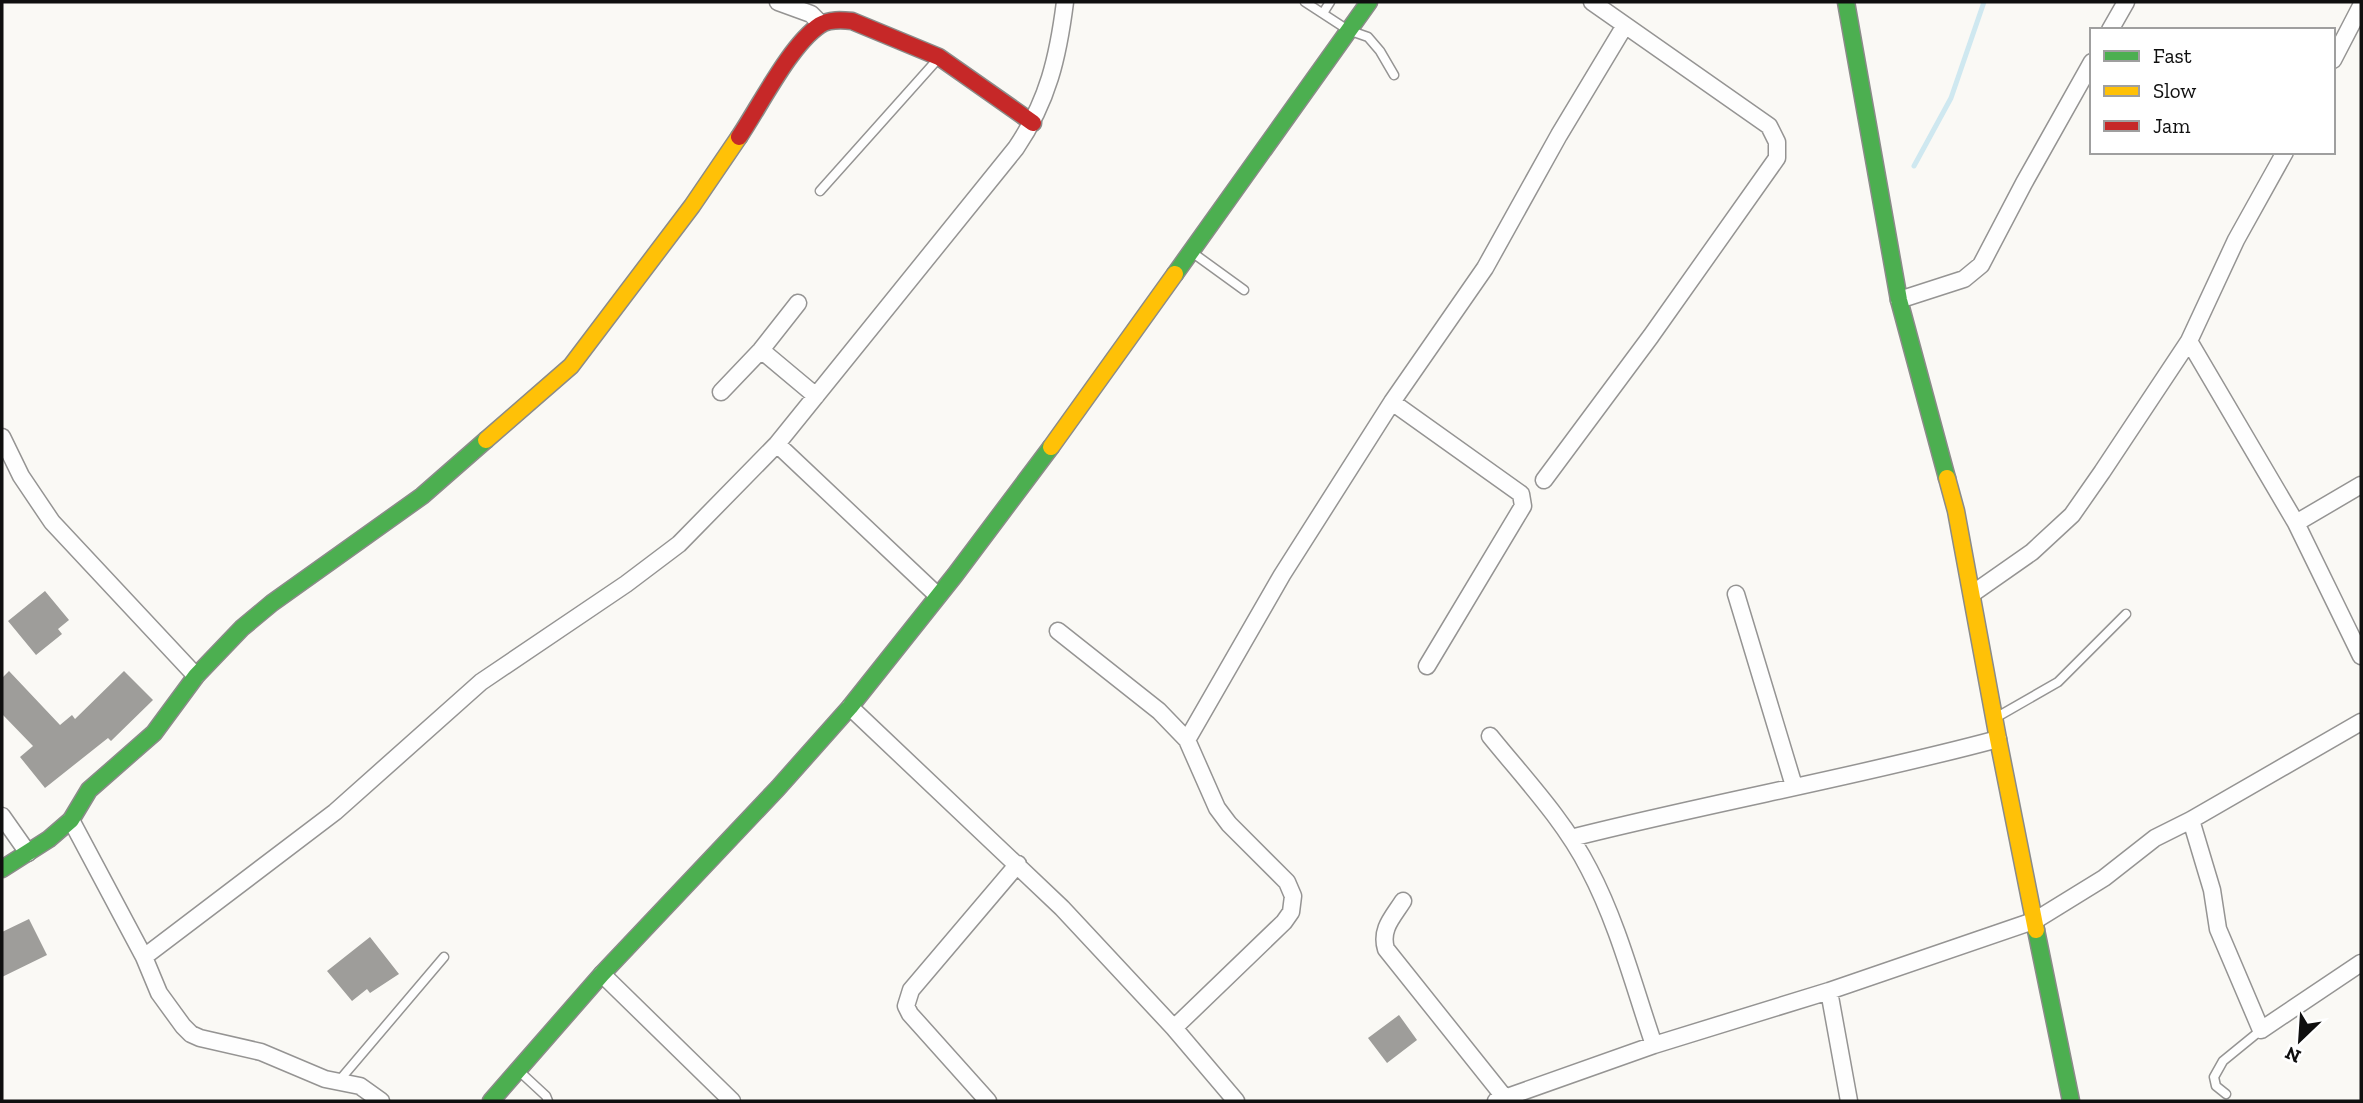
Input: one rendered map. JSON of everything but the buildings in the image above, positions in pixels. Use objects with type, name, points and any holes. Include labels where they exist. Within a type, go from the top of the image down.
[{"type":"street","points":[[778,2],[811,14],[821,24]]},
{"type":"street","points":[[144,957],[335,812],[481,682],[626,584],[679,544],[777,444],[1016,148],[1033,123],[1051,81],[1065,2]]},
{"type":"street","points":[[491,1101],[602,974],[778,788],[850,707],[938,596],[1087,398],[1368,2]]},
{"type":"street","points":[[1544,480],[1651,336],[1777,158],[1777,142],[1769,126],[1591,2]]},
{"type":"street","points":[[1846,2],[1899,300],[1944,458],[2071,1101]]},
{"type":"street","points":[[2111,28],[2126,2]]},
{"type":"street","points":[[2335,56],[2361,6]]},
{"type":"street","points":[[2,869],[71,820],[89,790],[160,726],[196,676],[252,620],[422,496],[571,366],[692,206],[759,108],[786,62],[821,24],[837,20],[852,21],[939,57],[1033,123]]},
{"type":"street","points":[[1187,740],[1282,575],[1392,402],[1485,268],[1559,135],[1624,27]]},
{"type":"street","points":[[1899,300],[1964,279],[1982,265],[2024,183],[2090,66]]},
{"type":"street","points":[[1972,594],[2032,552],[2072,515],[2189,341],[2236,240],[2284,154]]},
{"type":"street","points":[[721,392],[761,350],[798,303]]},
{"type":"street","points":[[2189,341],[2297,523],[2361,656]]},
{"type":"street","points":[[761,350],[816,396]]},
{"type":"street","points":[[1392,402],[1521,494],[1523,499],[1523,506],[1427,666]]},
{"type":"street","points":[[2,437],[21,476],[52,522],[196,676]]},
{"type":"street","points":[[777,444],[938,596]]},
{"type":"street","points":[[2297,523],[2361,485]]},
{"type":"street","points":[[1736,594],[1794,786]]},
{"type":"street","points":[[1058,631],[1159,711],[1187,740],[1217,808],[1229,824],[1287,882],[1293,896],[1291,912],[1284,922],[1174,1028]]},
{"type":"street","points":[[850,707],[1062,908],[1174,1028],[1236,1101]]},
{"type":"street","points":[[1403,901],[1384,929],[1386,950],[1501,1100],[1654,1045],[1829,990],[2036,920],[2104,878],[2155,838],[2361,722]]},
{"type":"street","points":[[1489,736],[1571,838],[1590,870],[1654,1045]]},
{"type":"street","points":[[1571,838],[1680,811],[1900,765],[1998,739]]},
{"type":"street","points":[[2,816],[28,853]]},
{"type":"street","points":[[71,820],[144,957],[159,993],[191,1034],[261,1052],[325,1079],[360,1086],[381,1101]]},
{"type":"street","points":[[2191,820],[2211,890],[2217,929],[2261,1030],[2361,963]]},
{"type":"street","points":[[988,1101],[910,1014],[906,1006],[911,990],[1018,864]]},
{"type":"street","points":[[602,974],[732,1101]]},
{"type":"street","points":[[1829,990],[1849,1101]]},
{"type":"lane","points":[[1306,2],[1348,30],[1368,37],[1394,75]]},
{"type":"lane","points":[[1323,13],[1330,2]]},
{"type":"lane","points":[[820,191],[939,57]]},
{"type":"lane","points":[[1190,251],[1244,290]]},
{"type":"lane","points":[[1994,718],[2058,682],[2126,614]]},
{"type":"lane","points":[[338,1082],[444,957]]},
{"type":"lane","points":[[2226,1094],[2216,1086],[2214,1077],[2223,1061],[2261,1030]]},
{"type":"lane","points":[[518,1070],[548,1101]]},
{"type":"waterway","points":[[1914,166],[1951,98],[1984,2]]},
{"type":"traffic: fast","points":[[1175,274],[1369,2]]},
{"type":"traffic: fast","points":[[1846,2],[1899,300],[1947,478]]},
{"type":"traffic: fast","points":[[2,869],[49,839],[71,820],[89,790],[154,733],[196,676],[242,628],[272,603],[422,496],[486,440]]},
{"type":"traffic: fast","points":[[491,1101],[602,974],[778,788],[850,707],[955,575],[1051,447]]},
{"type":"traffic: fast","points":[[2036,930],[2071,1101]]},
{"type":"traffic: slow","points":[[486,440],[571,366],[692,206],[739,137]]},
{"type":"traffic: slow","points":[[1051,447],[1175,274]]},
{"type":"traffic: slow","points":[[1947,478],[1956,511],[2036,930]]},
{"type":"traffic: jam","points":[[739,137],[798,47],[820,25],[836,20],[852,21],[939,57],[1033,123]]}]
